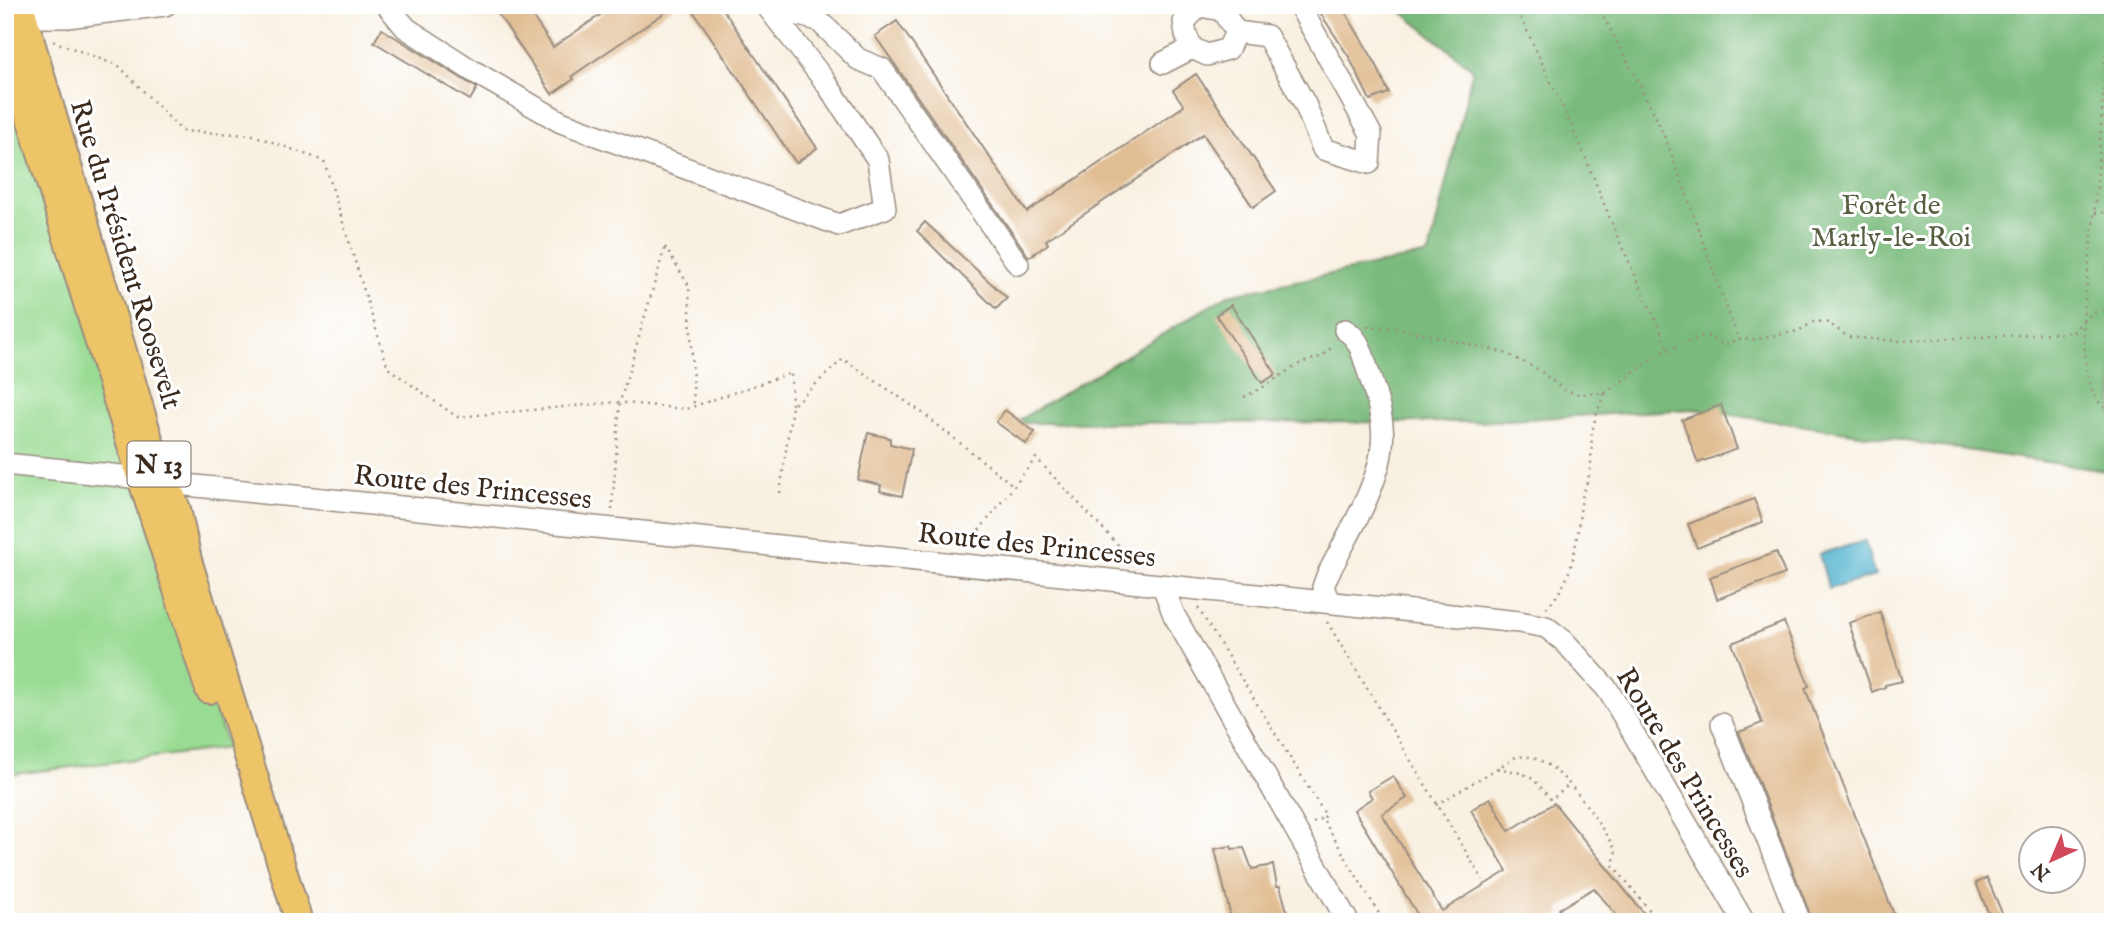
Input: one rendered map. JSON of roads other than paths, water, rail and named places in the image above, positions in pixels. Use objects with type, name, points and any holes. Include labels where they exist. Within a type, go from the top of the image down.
[{"type":"main road","name":"Rue du Président Roosevelt","points":[[16,20],[141,478],[281,922]]},
{"type":"main road","name":"Rue du Président Roosevelt","points":[[16,20],[150,442],[167,483],[299,922]]},
{"type":"street","points":[[16,20],[67,17],[164,5]]},
{"type":"street","points":[[387,5],[406,29],[561,122],[839,225],[885,208],[877,160],[824,79],[767,6]]},
{"type":"street","points":[[1236,32],[1228,49],[1207,55],[1192,48],[1184,22],[1210,7],[1236,32],[1267,36],[1305,104],[1323,149],[1369,163],[1371,134],[1299,5]]},
{"type":"street","points":[[767,6],[818,20],[858,59],[882,69],[1018,264]]},
{"type":"street","points":[[1163,63],[1192,48]]},
{"type":"street","points":[[1328,612],[1323,587],[1368,491],[1378,466],[1382,446],[1381,417],[1371,379],[1357,341],[1353,334],[1345,330]]},
{"type":"street","points":[[5,464],[141,478]]},
{"type":"street","name":"Route des Princesses","points":[[167,483],[1164,586],[1328,612],[1546,627],[1564,641],[1608,690],[1744,922]]},
{"type":"street","points":[[1164,586],[1174,615],[1348,922]]},
{"type":"street","points":[[1722,724],[1800,922]]},
{"type":"water","points":[[1865,541],[1875,576],[1829,589],[1819,554]]},
{"type":"park label","name":"Forêt de Marly-le-Roi","points":[[1891,220]]}]
